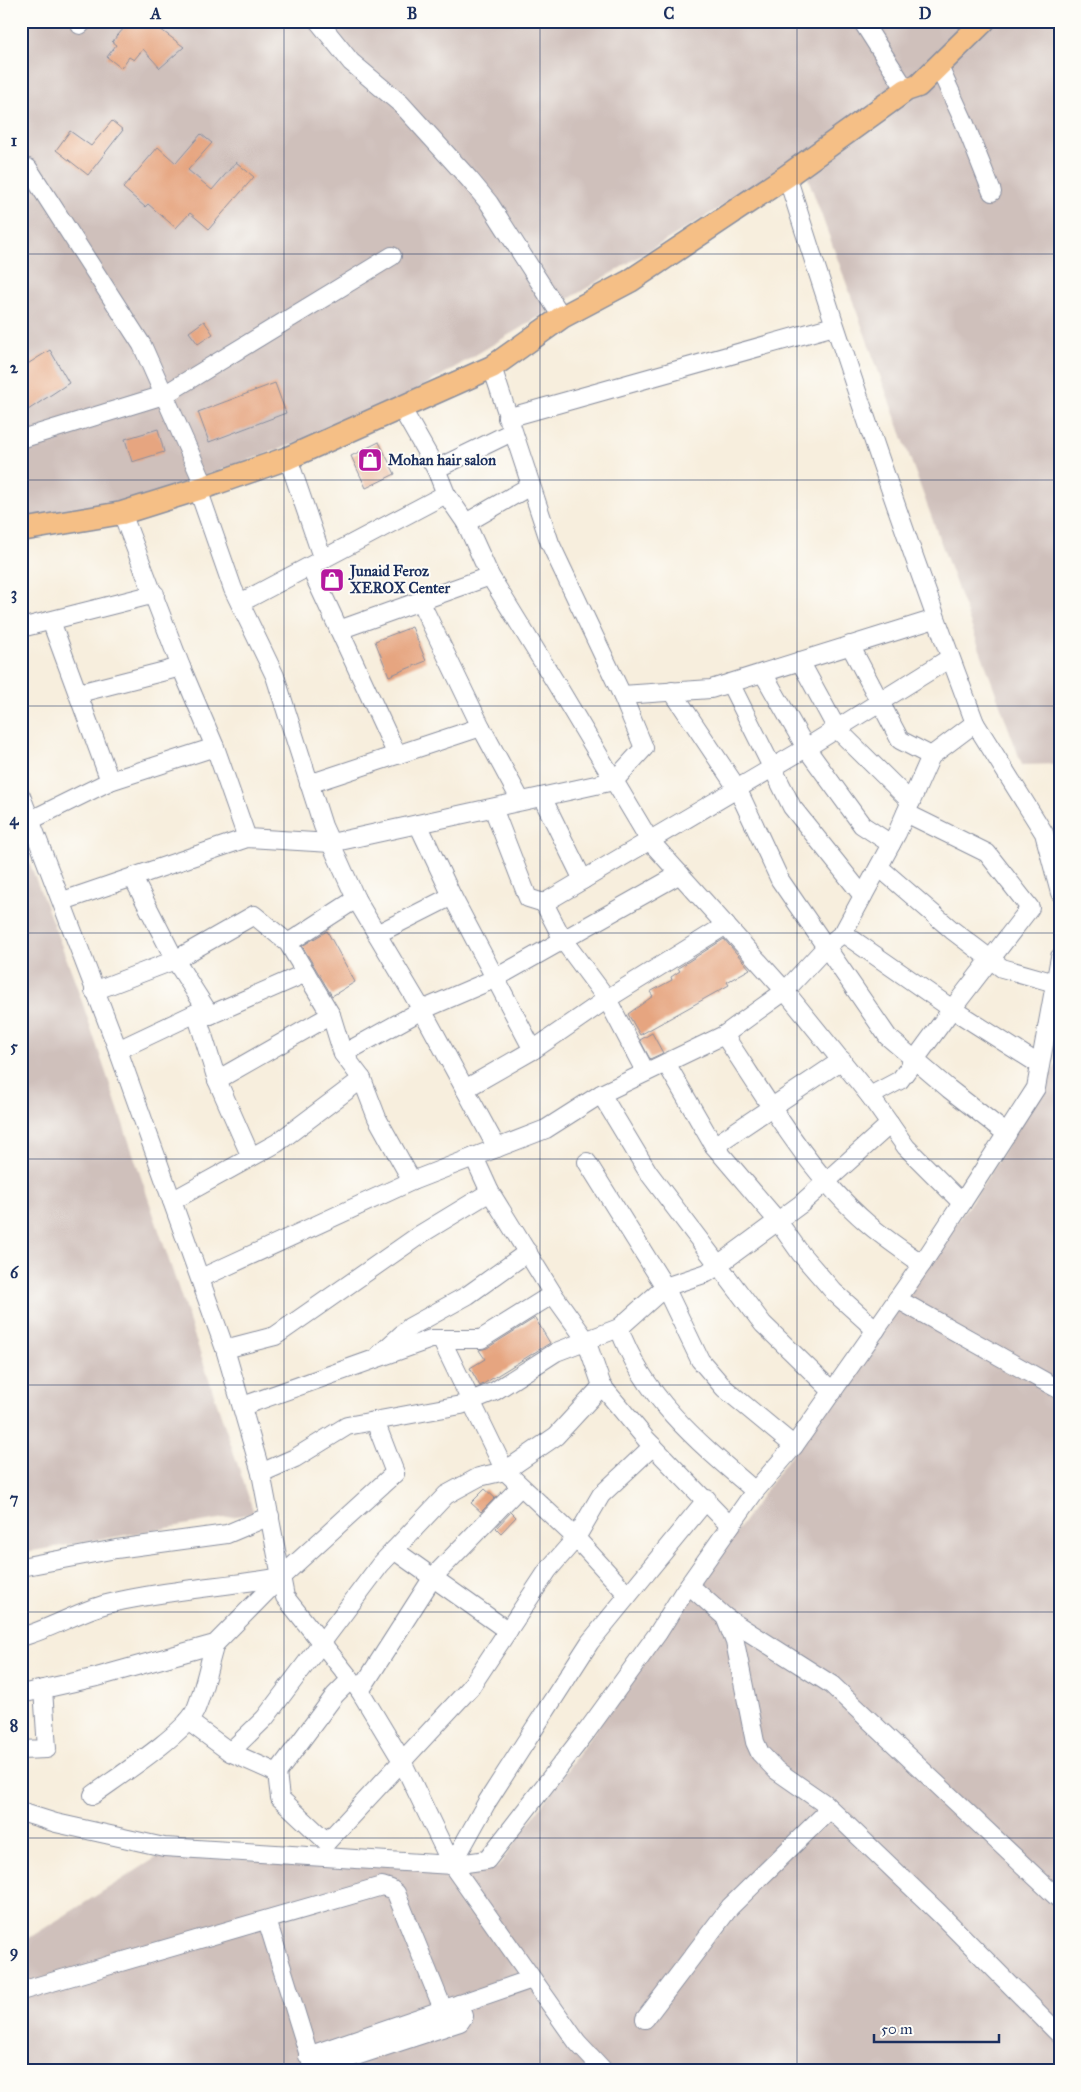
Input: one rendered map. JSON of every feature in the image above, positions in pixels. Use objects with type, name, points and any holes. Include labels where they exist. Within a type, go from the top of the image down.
[{"type":"main road","points":[[21,530],[122,513],[202,488],[288,458],[492,367],[562,317],[630,281],[788,176],[906,90],[918,86],[984,21]]},
{"type":"street","points":[[318,21],[351,62],[401,104],[489,203],[562,317]]},
{"type":"street","points":[[862,21],[906,90]]},
{"type":"street","points":[[939,67],[962,115],[992,192]]},
{"type":"street","points":[[28,168],[132,328],[164,395],[202,488],[226,570],[275,676],[323,826],[356,900],[422,1010],[497,1148]]},
{"type":"street","points":[[788,176],[834,326],[935,619],[975,724],[1044,833],[1060,893]]},
{"type":"street","points":[[21,439],[164,395],[392,256]]},
{"type":"street","points":[[436,469],[510,425],[834,326]]},
{"type":"street","points":[[63,901],[247,838],[331,843],[614,781],[644,748],[622,695],[550,543],[492,367]]},
{"type":"street","points":[[402,408],[436,469],[446,494],[466,523],[490,576],[650,842],[786,991],[870,1096],[906,1148],[962,1203]]},
{"type":"street","points":[[288,458],[317,563],[339,630],[397,755]]},
{"type":"street","points":[[466,523],[530,486]]},
{"type":"street","points":[[240,603],[446,494]]},
{"type":"street","points":[[122,513],[155,594],[181,667],[215,747],[247,838]]},
{"type":"street","points":[[339,630],[490,576]]},
{"type":"street","points":[[21,628],[155,594]]},
{"type":"street","points":[[420,601],[481,727],[521,801]]},
{"type":"street","points":[[622,695],[711,689],[935,619]]},
{"type":"street","points":[[51,620],[110,782]]},
{"type":"street","points":[[850,645],[900,740],[931,756]]},
{"type":"street","points":[[544,903],[806,748],[950,658]]},
{"type":"street","points":[[800,661],[837,729],[909,807],[987,853],[1030,908],[900,1080],[870,1096]]},
{"type":"street","points":[[79,693],[181,667]]},
{"type":"street","points":[[763,673],[806,748],[862,826],[891,844]]},
{"type":"street","points":[[730,683],[792,808],[863,896]]},
{"type":"street","points":[[672,692],[737,788],[780,880],[888,1037],[1008,1134]]},
{"type":"street","points":[[200,1278],[412,1181],[546,1128],[601,1094],[645,1070],[666,1063],[724,1035],[786,991],[827,946],[843,933],[891,844],[931,756],[975,724]]},
{"type":"street","points":[[309,784],[481,727]]},
{"type":"street","points":[[31,820],[110,782],[215,747]]},
{"type":"street","points":[[21,796],[63,901],[94,991],[118,1050],[225,1349],[262,1473],[285,1597],[355,1685],[401,1759],[452,1865],[577,2042],[604,2071]]},
{"type":"street","points":[[542,797],[583,880]]},
{"type":"street","points":[[493,808],[528,898],[544,903],[563,940],[607,999],[645,1070]]},
{"type":"street","points":[[418,824],[494,979],[533,1050]]},
{"type":"street","points":[[879,867],[952,930],[1002,968],[1056,983]]},
{"type":"street","points":[[343,1054],[422,1010],[494,979],[680,874]]},
{"type":"street","points":[[133,878],[203,1014],[217,1080],[251,1157]]},
{"type":"street","points":[[377,934],[452,896]]},
{"type":"street","points":[[288,943],[356,900]]},
{"type":"street","points":[[94,991],[175,960],[254,915],[288,943],[331,1015],[343,1054],[362,1079],[377,1118],[412,1181]]},
{"type":"street","points":[[465,1089],[533,1050],[607,999],[726,925]]},
{"type":"street","points":[[843,933],[952,1009],[1040,1065]]},
{"type":"street","points":[[21,1812],[56,1823],[164,1847],[452,1865],[487,1860],[598,1716],[755,1491],[794,1446],[833,1392],[922,1264],[1008,1134],[1036,1088],[1060,957]]},
{"type":"street","points":[[118,1050],[306,973]]},
{"type":"street","points":[[217,1080],[331,1015]]},
{"type":"street","points":[[724,1035],[792,1137],[827,1181],[866,1222],[922,1264]]},
{"type":"street","points":[[714,1146],[842,1060]]},
{"type":"street","points":[[666,1063],[714,1146],[777,1220],[801,1254],[834,1292],[876,1330]]},
{"type":"street","points":[[172,1201],[277,1144],[362,1079]]},
{"type":"street","points":[[601,1094],[648,1172],[763,1324],[833,1392]]},
{"type":"street","points":[[262,1473],[294,1458],[347,1426],[461,1405],[495,1391],[556,1352],[619,1328],[665,1287],[707,1274],[777,1220],[801,1204],[890,1124]]},
{"type":"street","points":[[474,1157],[490,1192],[553,1294],[586,1340],[602,1386],[653,1446],[730,1526]]},
{"type":"street","points":[[587,1162],[665,1287],[700,1360],[724,1388],[794,1446]]},
{"type":"street","points":[[225,1349],[275,1336],[421,1234],[490,1192]]},
{"type":"street","points":[[373,1361],[410,1327],[468,1295],[528,1252]]},
{"type":"street","points":[[242,1406],[431,1339],[481,1339],[553,1294]]},
{"type":"street","points":[[897,1299],[1060,1390]]},
{"type":"street","points":[[619,1328],[626,1347],[657,1398],[691,1436],[755,1491]]},
{"type":"street","points":[[441,1339],[505,1471],[576,1538],[628,1595]]},
{"type":"street","points":[[230,1752],[265,1718],[380,1565],[446,1495],[479,1477],[505,1471],[556,1436],[602,1386]]},
{"type":"street","points":[[93,1795],[150,1753],[188,1721],[195,1711],[215,1644],[281,1578],[395,1473],[375,1421]]},
{"type":"street","points":[[520,1486],[433,1578],[355,1685],[335,1695],[277,1773],[280,1798],[327,1842],[401,1759],[470,1688],[548,1570],[576,1538],[601,1495],[653,1446]]},
{"type":"street","points":[[452,1865],[487,1802],[590,1642],[706,1499]]},
{"type":"street","points":[[21,1567],[116,1549],[226,1534],[270,1516]]},
{"type":"street","points":[[394,1550],[508,1631]]},
{"type":"street","points":[[21,1637],[45,1630],[105,1604],[153,1595],[281,1578]]},
{"type":"street","points":[[689,1585],[725,1617],[832,1685],[1060,1900]]},
{"type":"street","points":[[725,1617],[735,1642],[755,1742],[760,1753],[776,1770],[818,1798],[830,1809],[940,1914],[1060,2035]]},
{"type":"street","points":[[21,1694],[97,1677],[215,1644]]},
{"type":"street","points":[[21,1750],[47,1749],[43,1689]]},
{"type":"street","points":[[188,1721],[230,1752],[277,1773]]},
{"type":"street","points":[[645,2019],[730,1907],[830,1809]]},
{"type":"street","points":[[21,1992],[386,1886],[396,1893],[451,2006]]},
{"type":"street","points":[[267,1920],[312,2065],[451,2006],[532,1979]]},
{"type":"shaded area","points":[[21,21],[1060,21],[1060,764],[1022,765],[801,159],[376,415],[120,506],[21,521]]},
{"type":"shaded area","points":[[21,841],[74,978],[254,1513],[21,1553]]},
{"type":"shaded area","points":[[1060,1058],[1060,2071],[21,2071],[21,1943],[159,1856],[497,1868],[983,1185]]},
{"type":"building","points":[[130,21],[166,21],[160,29],[184,47],[160,68],[143,49],[134,60],[129,57],[121,68],[107,57],[116,45],[112,42]]},
{"type":"building","points":[[112,121],[123,130],[88,175],[56,150],[70,131],[91,146]]},
{"type":"building","points":[[201,134],[212,143],[188,170],[212,190],[236,162],[254,177],[209,229],[190,213],[176,228],[148,204],[145,207],[123,188],[158,147],[176,163]]},
{"type":"building","points":[[204,321],[213,334],[198,344],[189,332]]},
{"type":"building","points":[[50,350],[69,383],[28,410],[21,401],[21,368]]},
{"type":"building","points":[[275,383],[286,413],[209,442],[198,412]]},
{"type":"building","points":[[158,429],[164,452],[132,462],[125,439]]},
{"type":"building","points":[[379,442],[395,474],[366,488],[351,456]]},
{"type":"building","points":[[412,627],[426,661],[389,676],[375,641]]},
{"type":"building","points":[[327,931],[355,982],[332,996],[302,946]]},
{"type":"building","points":[[724,939],[750,969],[727,982],[729,985],[640,1035],[628,1014],[653,996],[650,992],[672,980],[671,977],[680,971],[678,968]]},
{"type":"building","points":[[652,1033],[663,1053],[650,1059],[640,1040]]},
{"type":"building","points":[[535,1318],[550,1343],[480,1386],[470,1368],[485,1359],[479,1350],[487,1348]]},
{"type":"building","points":[[485,1489],[495,1498],[481,1512],[471,1503]]},
{"type":"building","points":[[511,1512],[516,1517],[501,1533],[496,1528]]},
{"type":"place","name":"Mohan hair salon","points":[[370,460]]},
{"type":"place","name":"Junaid Feroz XEROX Center","points":[[332,580]]}]
